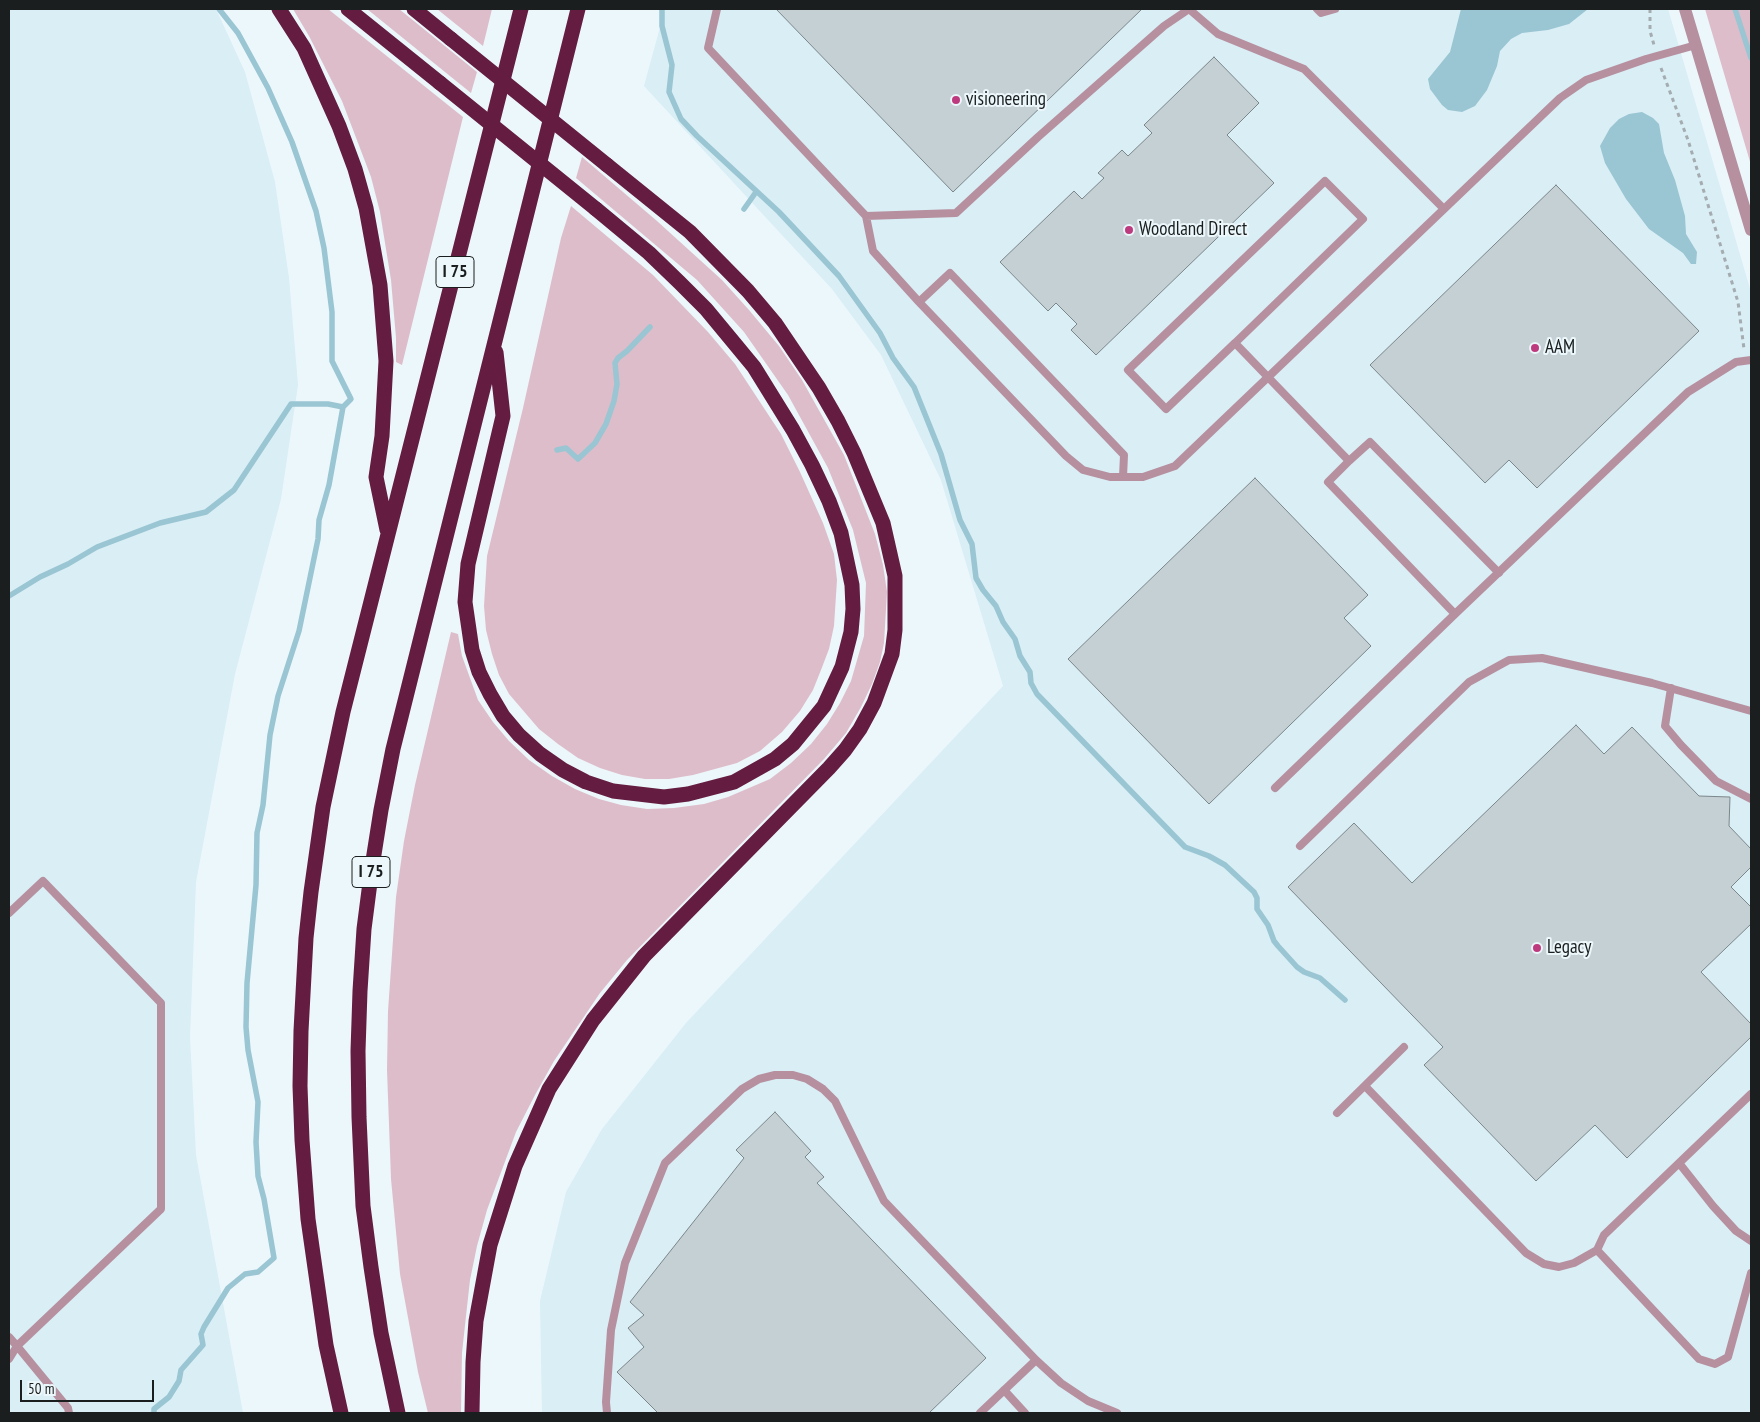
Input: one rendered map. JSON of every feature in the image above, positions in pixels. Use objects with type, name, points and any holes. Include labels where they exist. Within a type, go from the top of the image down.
[{"type":"highway","points":[[279,9],[304,48],[339,126],[355,169],[366,208],[380,285],[385,353],[382,436],[376,477],[388,536]]},
{"type":"highway","points":[[348,9],[649,253],[706,309],[754,367],[788,422],[812,465],[829,501],[841,533],[852,585],[853,609],[851,632],[842,668],[824,706],[793,744],[775,759],[734,782],[711,789],[664,797],[629,794],[586,782],[562,770],[540,754],[503,716],[479,672],[472,650],[465,602],[468,564],[503,416],[495,342]]},
{"type":"highway","points":[[414,9],[690,232],[736,279],[775,323],[819,388],[854,453],[883,523],[896,576],[895,630],[892,654],[881,686],[860,729],[829,768],[644,956],[593,1020],[549,1089],[515,1166],[490,1246],[476,1321],[472,1413]]},
{"type":"highway","name":"I 75","points":[[341,1413],[326,1345],[308,1219],[300,1086],[306,938],[322,816],[335,747],[521,9]]},
{"type":"highway","name":"I 75","points":[[398,1413],[381,1333],[363,1206],[358,1051],[364,929],[381,810],[393,749],[578,9]]},
{"type":"street","points":[[1685,9],[1751,230]]},
{"type":"lane","points":[[717,9],[708,48],[866,216],[873,251],[1066,456],[1083,470],[1110,477],[1143,476],[1175,466],[1560,98],[1586,80],[1696,45]]},
{"type":"lane","points":[[866,216],[956,213],[1038,137],[1164,26],[1189,9],[1218,34],[1304,69],[1444,210]]},
{"type":"lane","points":[[1317,9],[1321,13],[1335,9]]},
{"type":"lane","points":[[1325,181],[1363,219],[1235,342],[1166,409],[1128,370],[1325,181]]},
{"type":"lane","points":[[919,302],[950,273],[1124,454],[1123,477]]},
{"type":"lane","points":[[1235,342],[1349,461]]},
{"type":"lane","points":[[1275,788],[1688,392],[1736,362],[1749,360]]},
{"type":"lane","points":[[1455,614],[1328,482],[1349,461],[1370,442],[1499,573]]},
{"type":"lane","points":[[1300,846],[1469,682],[1508,660],[1542,658],[1672,688],[1751,711]]},
{"type":"lane","points":[[1672,688],[1665,726],[1716,781],[1751,800]]},
{"type":"lane","points":[[9,913],[43,880],[162,1003],[160,1209],[18,1346],[9,1358]]},
{"type":"lane","points":[[1338,1113],[1404,1047]]},
{"type":"lane","points":[[607,1413],[610,1330],[625,1263],[665,1163],[742,1088],[759,1079],[775,1075],[793,1075],[807,1079],[823,1089],[835,1101],[884,1201],[1036,1360],[1061,1383],[1088,1401],[1117,1413]]},
{"type":"lane","points":[[1366,1086],[1526,1253],[1544,1264],[1559,1267],[1574,1263],[1597,1250],[1604,1235],[1751,1094]]},
{"type":"lane","points":[[1679,1163],[1736,1231],[1751,1241]]},
{"type":"lane","points":[[1597,1250],[1699,1359],[1715,1364],[1728,1357],[1751,1273]]},
{"type":"lane","points":[[9,1337],[68,1408],[69,1413]]},
{"type":"lane","points":[[980,1413],[1036,1360]]},
{"type":"lane","points":[[1004,1390],[1025,1413]]},
{"type":"path","points":[[1650,9],[1650,31],[1657,56],[1688,140],[1738,302],[1742,344],[1749,360]]},
{"type":"shaded area","points":[[9,9],[216,9],[245,72],[275,182],[289,278],[298,385],[281,499],[235,674],[196,882],[190,1037],[196,1155],[243,1413],[9,1413]]},
{"type":"shaded area","points":[[293,9],[328,9],[463,117],[402,365],[396,362],[391,280],[380,212],[371,177],[342,101]]},
{"type":"shaded area","points":[[367,9],[399,9],[477,72],[471,93]]},
{"type":"shaded area","points":[[437,9],[492,9],[483,46]]},
{"type":"shaded area","points":[[665,9],[1668,9],[1751,292],[1751,1413],[542,1413],[540,1301],[566,1192],[602,1129],[686,1023],[1003,686],[941,480],[881,355],[832,289],[644,86]]},
{"type":"shaded area","points":[[1705,9],[1751,9],[1751,165]]},
{"type":"shaded area","points":[[582,157],[722,280],[779,346],[802,380],[844,455],[875,534],[883,565],[887,592],[884,643],[872,684],[846,733],[824,759],[627,960],[600,993],[554,1061],[516,1132],[487,1210],[477,1246],[470,1280],[462,1353],[461,1413],[428,1413],[418,1372],[400,1274],[391,1179],[387,1070],[388,1011],[396,897],[404,841],[415,785],[451,632],[458,634],[462,656],[478,700],[509,741],[529,760],[575,789],[599,799],[647,809],[704,804],[728,797],[770,779],[791,763],[811,744],[827,724],[840,703],[851,681],[864,636],[866,583],[853,530],[828,468],[788,395],[744,332],[697,280],[576,178]]},
{"type":"shaded area","points":[[571,206],[653,275],[708,332],[735,364],[781,434],[823,523],[834,554],[837,580],[834,626],[829,649],[813,690],[800,711],[782,732],[760,751],[737,763],[693,775],[669,779],[645,779],[622,775],[578,758],[558,744],[539,729],[509,694],[499,675],[486,630],[484,606],[487,556],[523,408],[561,238]]},
{"type":"water","points":[[1461,9],[1588,9],[1569,24],[1548,30],[1522,33],[1511,39],[1500,51],[1497,66],[1487,90],[1475,106],[1462,112],[1448,110],[1442,105],[1430,89],[1428,79],[1450,52]]},
{"type":"water","points":[[1642,112],[1659,124],[1664,153],[1675,180],[1685,216],[1686,234],[1697,252],[1696,264],[1691,264],[1683,253],[1649,229],[1626,199],[1605,163],[1600,146],[1610,128],[1619,119],[1629,114]]},
{"type":"building","name":"visioneering","points":[[776,9],[1142,9],[953,192]]},
{"type":"building","name":"Woodland Direct","points":[[1214,57],[1259,103],[1227,135],[1274,183],[1096,355],[1071,330],[1077,324],[1056,303],[1048,311],[1000,262],[1074,191],[1082,199],[1104,178],[1098,173],[1122,150],[1128,156],[1152,133],[1144,125]]},
{"type":"building","name":"AAM","points":[[1556,185],[1699,331],[1537,488],[1509,460],[1485,483],[1370,365]]},
{"type":"building","points":[[1255,478],[1368,595],[1344,618],[1371,646],[1209,804],[1068,659]]},
{"type":"building","name":"Legacy","points":[[1576,725],[1604,754],[1632,727],[1699,796],[1730,797],[1729,826],[1751,849],[1751,867],[1731,887],[1751,907],[1751,924],[1701,972],[1751,1024],[1751,1037],[1627,1158],[1595,1125],[1536,1181],[1424,1065],[1443,1047],[1288,887],[1354,823],[1412,883]]},
{"type":"building","points":[[775,1112],[811,1151],[805,1157],[824,1177],[817,1183],[986,1358],[929,1413],[658,1413],[617,1372],[644,1347],[628,1328],[644,1315],[630,1302],[744,1158],[736,1150]]},
{"type":"waterway","points":[[154,1413],[154,1409],[169,1397],[179,1381],[181,1370],[203,1345],[201,1334],[204,1327],[228,1288],[245,1274],[258,1272],[274,1258],[258,1176],[256,1142],[258,1102],[248,1050],[246,1027],[247,983],[256,885],[257,833],[263,805],[270,735],[278,696],[299,631],[318,539],[319,520],[329,485],[343,407],[351,399],[332,361],[332,312],[324,248],[316,211],[292,142],[268,88],[238,33],[219,9]]},
{"type":"waterway","points":[[662,9],[662,26],[672,65],[669,92],[681,119],[779,212],[839,276],[880,333],[893,358],[914,387],[941,454],[960,520],[972,544],[976,578],[996,606],[1003,622],[1015,639],[1020,656],[1030,672],[1031,683],[1037,694],[1185,847],[1209,856],[1225,865],[1254,892],[1257,898],[1257,909],[1268,925],[1278,946],[1297,967],[1320,978],[1345,1000]]},
{"type":"waterway","points":[[1735,9],[1751,58]]},
{"type":"waterway","points":[[744,209],[756,192]]},
{"type":"waterway","points":[[557,450],[566,448],[578,459],[595,443],[606,424],[614,401],[617,384],[615,363],[650,327]]},
{"type":"waterway","points":[[9,596],[40,577],[68,564],[97,547],[160,523],[206,512],[234,490],[291,404],[328,404],[343,407]]},
{"type":"place","name":"visioneering","points":[[956,100]]},
{"type":"place","name":"Woodland Direct","points":[[1129,230]]},
{"type":"place","name":"AAM","points":[[1535,348]]},
{"type":"place","name":"Legacy","points":[[1537,948]]}]
